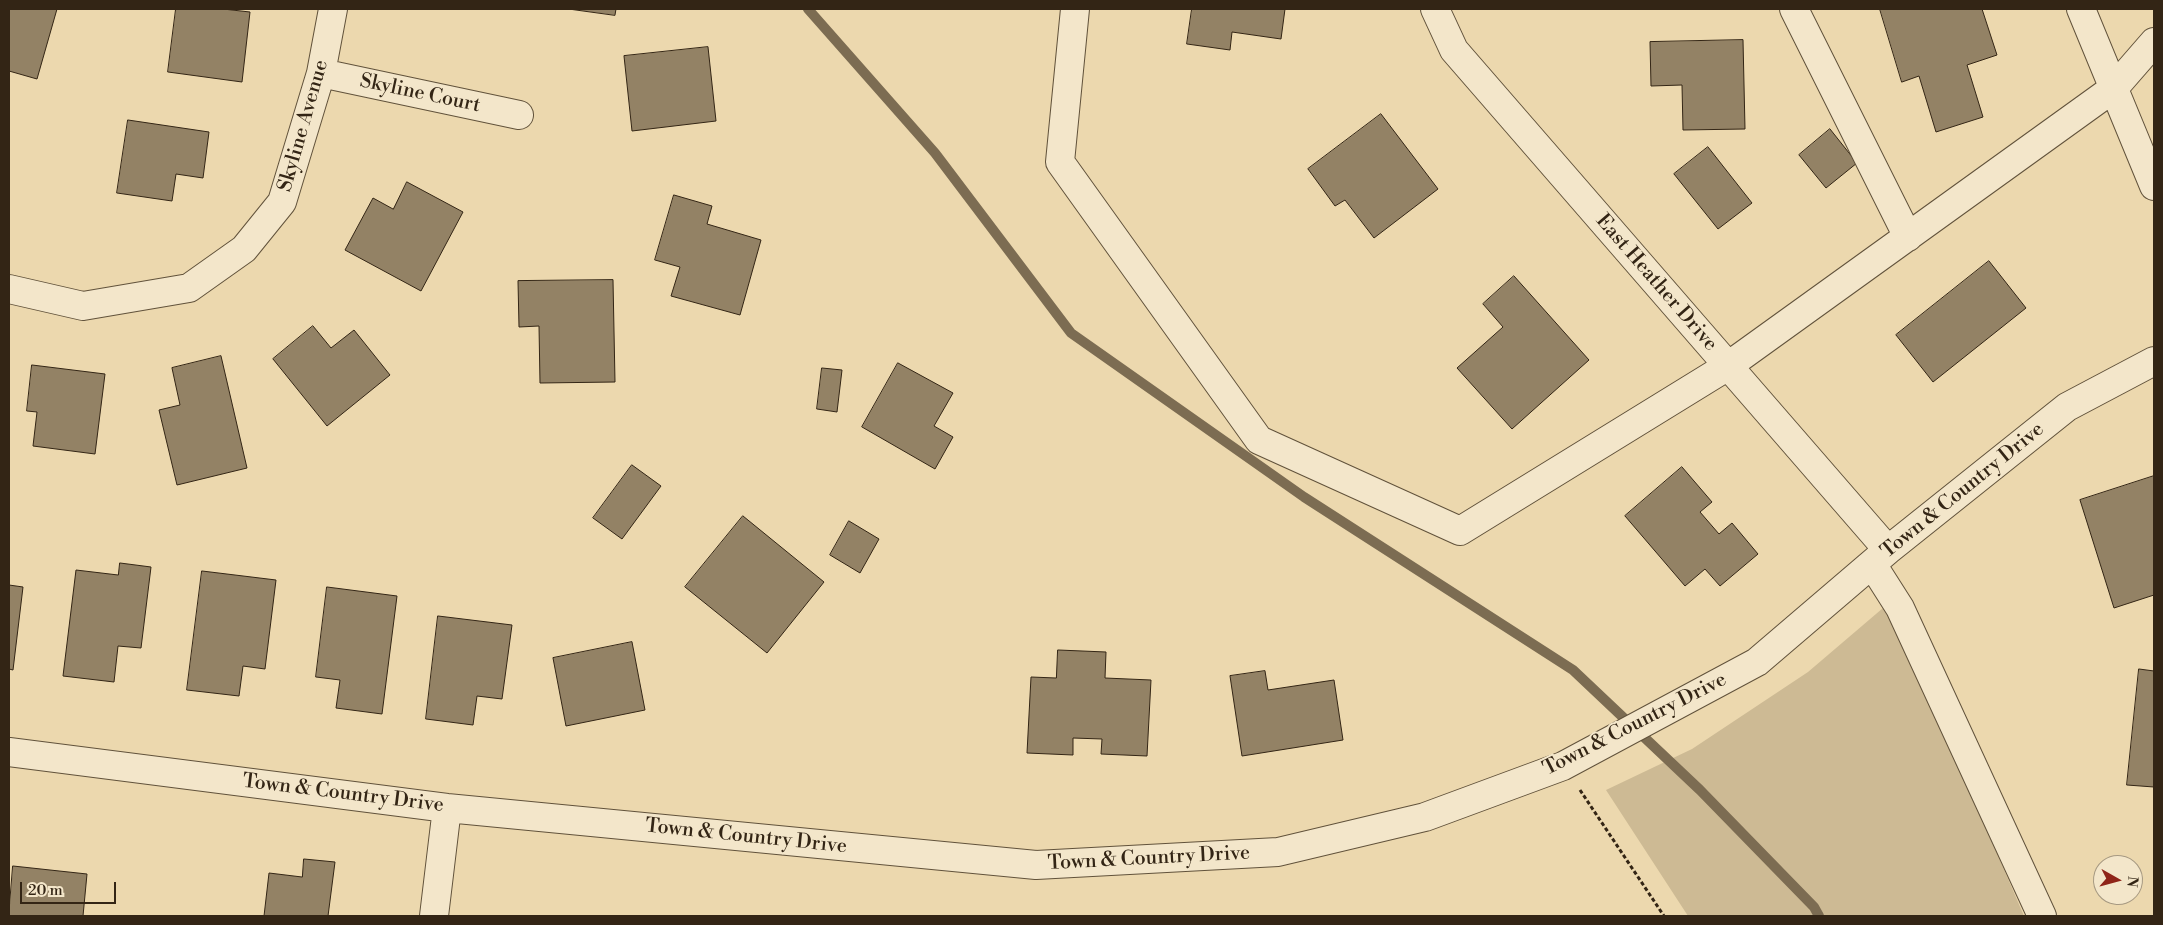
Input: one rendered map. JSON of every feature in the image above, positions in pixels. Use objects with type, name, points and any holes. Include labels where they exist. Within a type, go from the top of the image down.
[{"type":"street","name":"Skyline Avenue","points":[[9,289],[83,306],[189,288],[244,249],[282,202],[321,74],[333,9]]},
{"type":"street","points":[[1075,9],[1060,162],[1259,440],[1460,531],[1728,366],[2114,88],[2154,42]]},
{"type":"street","name":"East Heather Drive","points":[[1435,9],[1454,50],[1728,366],[1880,557],[1900,608],[2042,916]]},
{"type":"street","points":[[1794,9],[1908,238]]},
{"type":"street","points":[[2081,9],[2154,186]]},
{"type":"street","name":"Skyline Court","points":[[321,74],[519,115]]},
{"type":"street","name":"Town & Country Drive","points":[[9,752],[447,808],[1036,865],[1278,852],[1425,817],[1563,766],[1757,662],[1880,557],[2067,407],[2154,361]]},
{"type":"street","points":[[434,916],[447,808]]},
{"type":"path","points":[[1563,766],[1664,916]]},
{"type":"shaded area","points":[[1891,607],[2024,916],[1688,916],[1606,790],[1692,749],[1808,672],[1883,608]]},
{"type":"building","points":[[9,9],[57,9],[37,79],[9,71]]},
{"type":"building","points":[[176,9],[223,9],[250,12],[242,82],[168,72]]},
{"type":"building","points":[[569,9],[616,9],[615,15]]},
{"type":"building","points":[[1192,9],[1285,9],[1281,39],[1232,32],[1230,50],[1187,44]]},
{"type":"building","points":[[1880,9],[1982,9],[1997,55],[1967,65],[1983,117],[1936,132],[1919,76],[1902,82]]},
{"type":"building","points":[[1743,40],[1745,129],[1683,130],[1682,85],[1651,86],[1650,42]]},
{"type":"building","points":[[708,47],[716,121],[632,131],[624,56]]},
{"type":"building","points":[[1381,114],[1438,189],[1374,238],[1345,200],[1335,206],[1308,169]]},
{"type":"building","points":[[128,120],[209,132],[203,178],[176,174],[172,201],[117,193]]},
{"type":"building","points":[[1830,129],[1857,163],[1826,188],[1799,155]]},
{"type":"building","points":[[1708,147],[1752,203],[1718,229],[1674,174]]},
{"type":"building","points":[[407,182],[463,212],[421,291],[345,250],[373,198],[393,209]]},
{"type":"building","points":[[674,195],[712,206],[707,224],[761,240],[740,315],[671,296],[680,267],[655,260]]},
{"type":"building","points":[[1989,261],[2026,308],[1933,382],[1896,335]]},
{"type":"building","points":[[1514,276],[1589,360],[1512,429],[1457,368],[1503,327],[1483,304]]},
{"type":"building","points":[[613,280],[615,382],[540,383],[539,326],[519,327],[518,281]]},
{"type":"building","points":[[313,326],[331,348],[354,330],[390,375],[327,426],[273,359]]},
{"type":"building","points":[[221,356],[247,468],[177,485],[159,410],[180,405],[172,368]]},
{"type":"building","points":[[898,363],[953,393],[934,426],[953,437],[935,469],[862,427]]},
{"type":"building","points":[[32,365],[105,374],[95,454],[33,446],[37,412],[27,411]]},
{"type":"building","points":[[822,368],[842,370],[837,412],[817,409]]},
{"type":"building","points":[[632,465],[661,486],[622,539],[593,518]]},
{"type":"building","points":[[1682,467],[1712,502],[1700,512],[1719,534],[1732,523],[1758,554],[1720,586],[1705,569],[1685,586],[1625,516]]},
{"type":"building","points":[[2154,476],[2154,595],[2114,608],[2080,500]]},
{"type":"building","points":[[743,516],[824,582],[767,653],[685,587]]},
{"type":"building","points":[[849,521],[879,539],[860,573],[830,555]]},
{"type":"building","points":[[120,563],[151,567],[141,648],[118,646],[114,682],[63,676],[76,570],[118,575]]},
{"type":"building","points":[[202,571],[276,580],[265,669],[243,666],[239,696],[187,690]]},
{"type":"building","points":[[9,585],[23,587],[13,670],[9,669]]},
{"type":"building","points":[[327,587],[397,596],[382,714],[336,708],[340,680],[316,677]]},
{"type":"building","points":[[438,616],[512,625],[502,699],[477,696],[473,725],[426,719]]},
{"type":"building","points":[[632,642],[645,710],[566,726],[553,658]]},
{"type":"building","points":[[1058,650],[1106,652],[1105,678],[1151,680],[1147,756],[1101,754],[1102,739],[1073,738],[1073,755],[1027,753],[1031,677],[1056,678]]},
{"type":"building","points":[[2139,669],[2154,671],[2154,787],[2127,785]]},
{"type":"building","points":[[1265,671],[1268,690],[1334,680],[1343,740],[1242,756],[1230,676]]},
{"type":"building","points":[[304,859],[335,862],[328,916],[264,916],[269,873],[302,877]]},
{"type":"building","points":[[13,866],[87,874],[83,916],[9,916]]},
{"type":"waterway","points":[[808,9],[935,153],[1071,333],[1304,497],[1573,670],[1700,790],[1814,907],[1819,916]]}]
